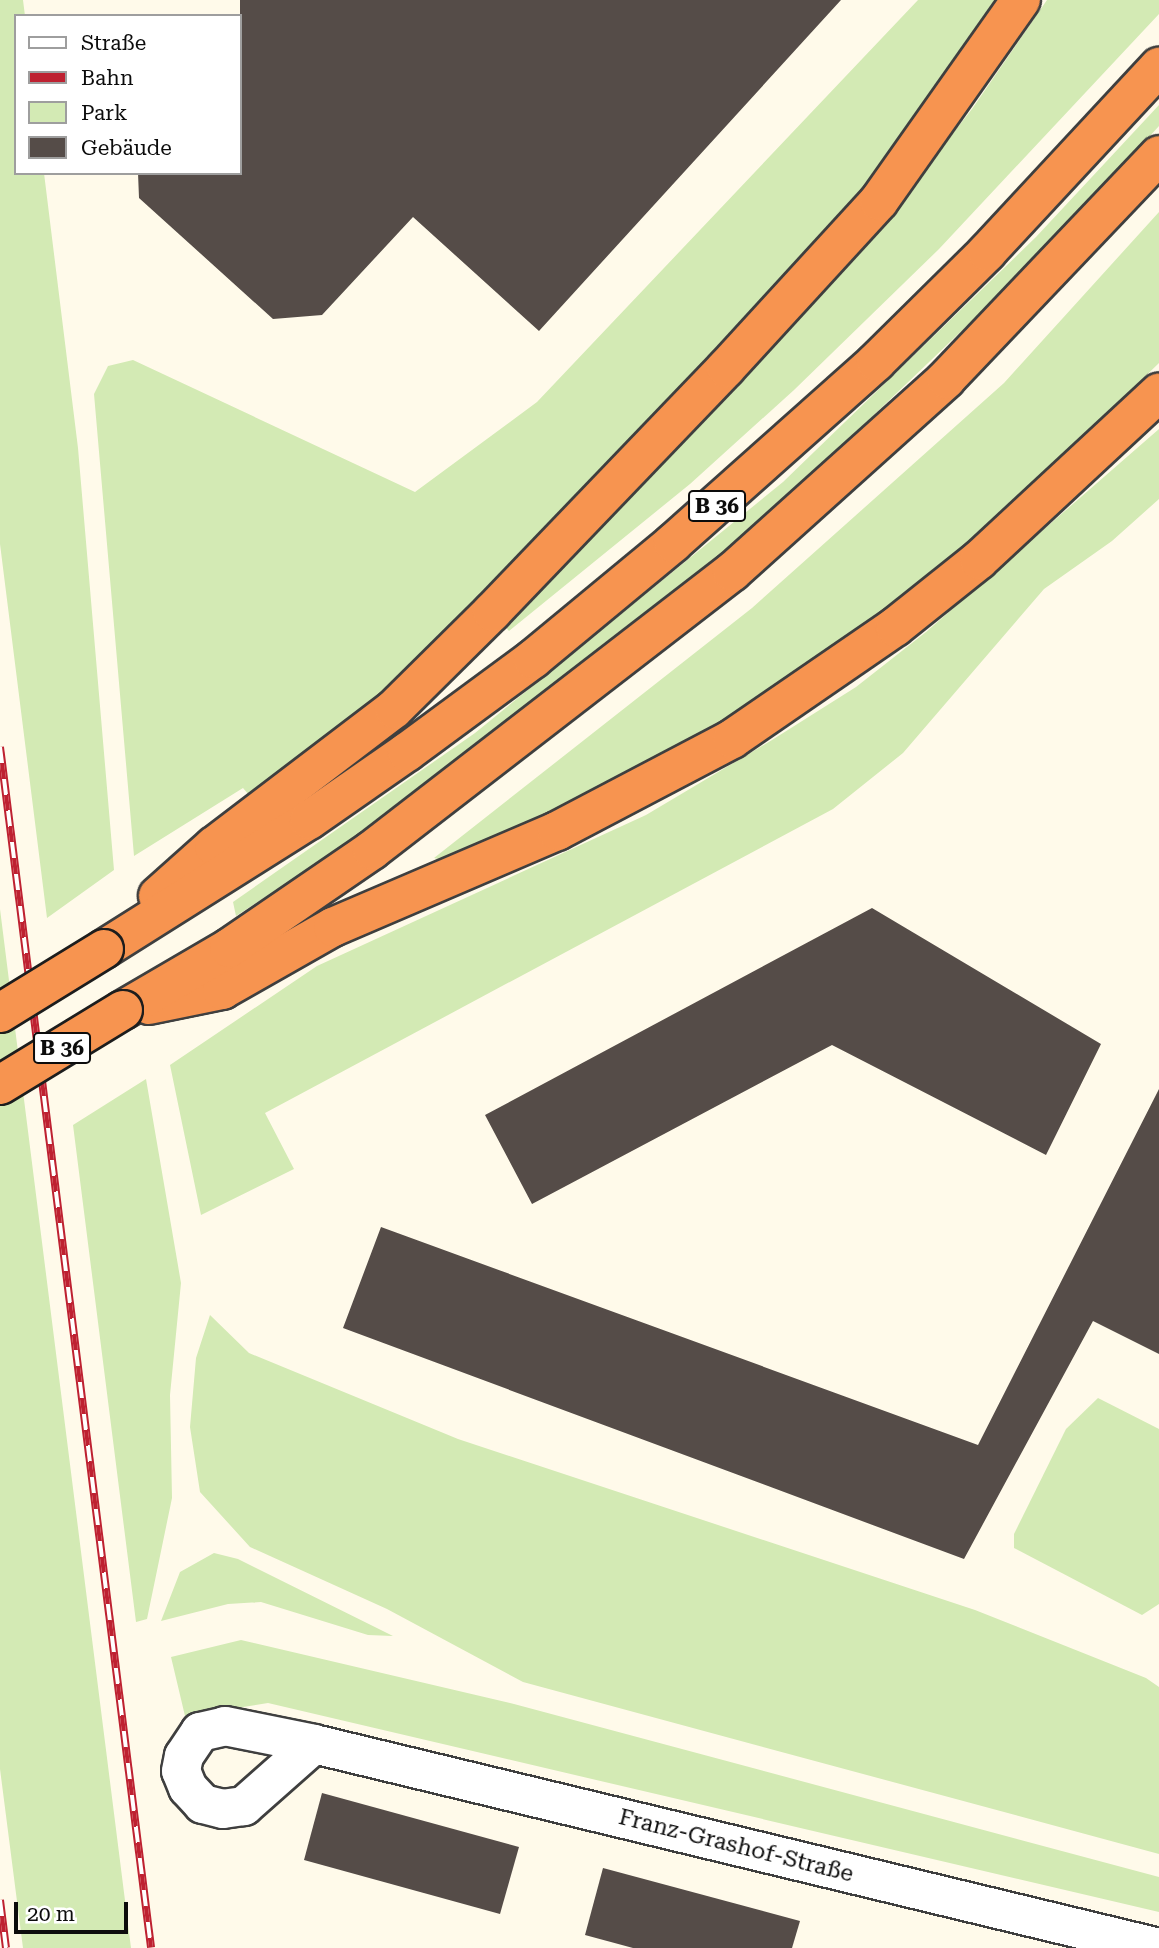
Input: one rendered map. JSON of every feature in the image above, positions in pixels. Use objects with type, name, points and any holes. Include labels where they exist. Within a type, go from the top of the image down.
[{"type":"highway","points":[[216,862],[394,709],[726,369],[879,201],[1021,0]]},
{"type":"highway","name":"B 36","points":[[0,1013],[104,949],[216,862],[407,752],[533,659],[673,544],[876,362],[1004,234],[1159,67]]},
{"type":"highway","name":"B 36","points":[[0,1085],[123,1010],[205,994],[232,965],[751,556],[946,379],[1159,155]]},
{"type":"highway","points":[[232,965],[333,927],[557,831],[665,778],[775,713],[895,627],[979,560],[1159,393]]},
{"type":"street","name":"Franz-Grashof-Straße","points":[[314,1744],[1159,1948]]},
{"type":"green space","points":[[0,0],[23,0],[25,14],[14,14],[14,175],[44,175],[78,448],[114,870],[47,918],[0,544]]},
{"type":"green space","points":[[918,0],[1006,0],[888,162],[732,338],[370,705],[315,751],[249,795],[243,788],[134,856],[94,394],[108,366],[133,360],[415,492],[537,402]]},
{"type":"green space","points":[[1047,0],[1159,0],[1159,14],[939,249],[794,390],[690,484],[509,631],[502,623],[876,231],[972,109]]},
{"type":"green space","points":[[1159,105],[1159,126],[1045,251],[782,503],[615,643],[349,842],[236,916],[233,902],[475,733],[783,482],[1036,237]]},
{"type":"green space","points":[[1159,212],[1159,363],[1006,512],[871,624],[704,734],[564,808],[446,861],[434,858],[752,608],[1004,383]]},
{"type":"green space","points":[[1159,429],[1159,499],[1112,541],[1044,589],[903,753],[833,809],[265,1113],[294,1169],[201,1215],[170,1065],[317,966],[646,815],[856,687],[926,632]]},
{"type":"green space","points":[[0,909],[131,1948],[23,1948],[0,1769]]},
{"type":"green space","points":[[146,1079],[181,1283],[170,1395],[172,1498],[147,1619],[136,1622],[73,1125]]},
{"type":"green space","points":[[210,1315],[249,1353],[458,1439],[975,1610],[1146,1678],[1159,1687],[1159,1854],[523,1682],[387,1609],[250,1547],[200,1492],[190,1427],[196,1358]]},
{"type":"green space","points":[[1098,1398],[1159,1429],[1159,1604],[1142,1615],[1014,1548],[1014,1534],[1066,1429]]},
{"type":"green space","points":[[214,1553],[238,1559],[393,1636],[368,1635],[261,1602],[228,1604],[161,1621],[180,1572]]},
{"type":"green space","points":[[241,1640],[514,1704],[1159,1877],[1159,1912],[268,1703],[185,1716],[171,1657]]},
{"type":"building","points":[[240,0],[841,0],[539,331],[413,217],[322,315],[273,319],[139,198],[138,175],[242,175]]},
{"type":"building","points":[[872,908],[1101,1044],[1046,1155],[832,1045],[532,1204],[485,1115]]},
{"type":"building","points":[[1159,1089],[1159,1354],[1093,1321],[964,1559],[343,1328],[381,1227],[978,1445]]},
{"type":"building","points":[[322,1793],[519,1847],[500,1914],[304,1860]]},
{"type":"building","points":[[603,1868],[800,1921],[792,1948],[633,1948],[585,1935]]},
{"type":"railway","points":[[0,747],[151,1948]]},
{"type":"railway","points":[[0,1900],[6,1948]]}]
